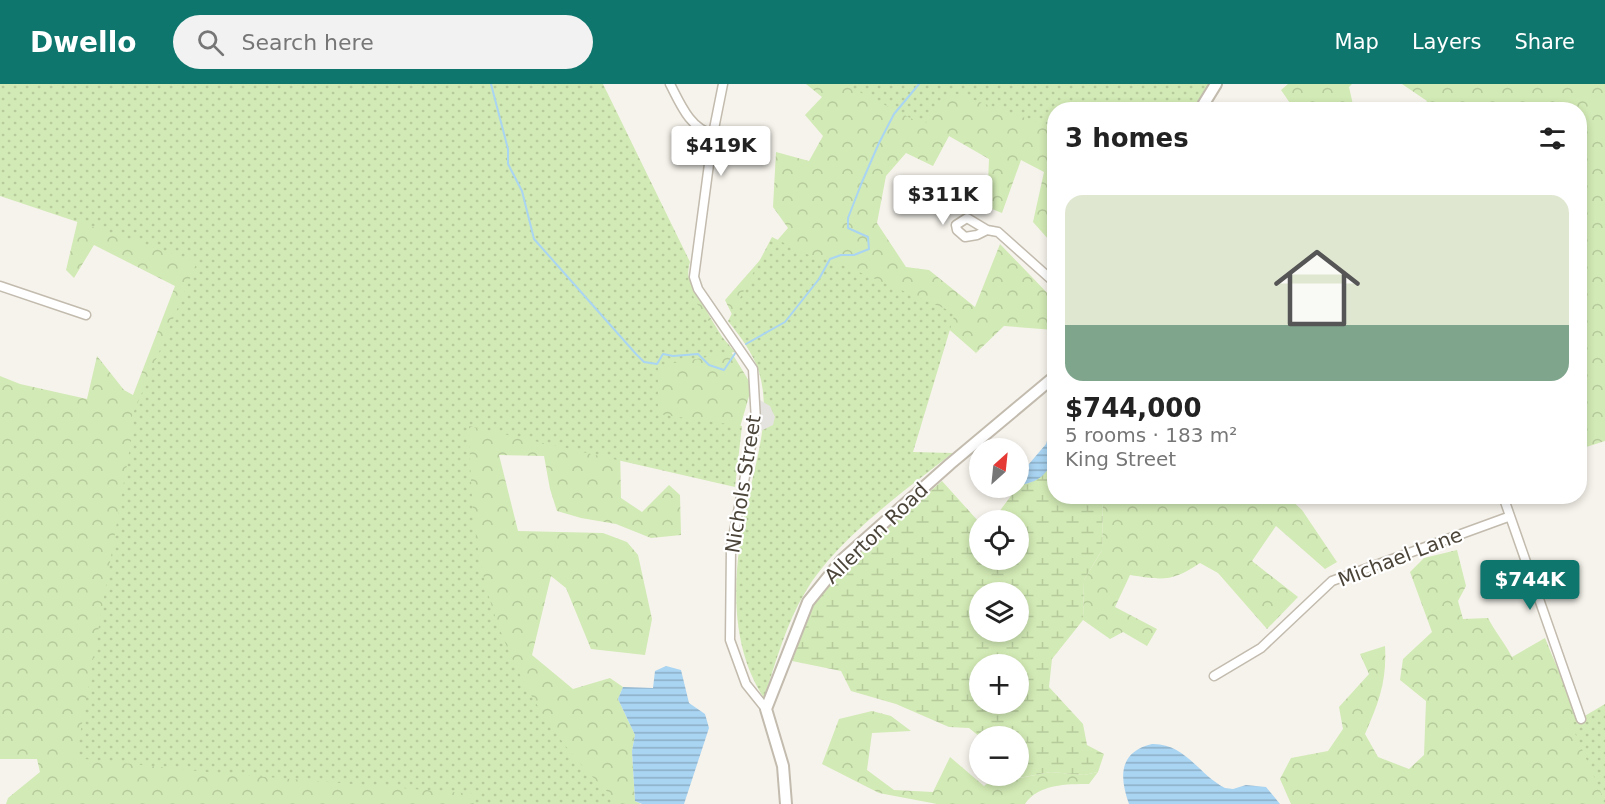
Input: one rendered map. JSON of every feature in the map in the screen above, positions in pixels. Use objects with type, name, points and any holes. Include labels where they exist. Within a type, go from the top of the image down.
[{"type":"street","points":[[670,84],[688,117],[701,129],[713,134],[723,84]]},
{"type":"street","points":[[1205,102],[1216,84]]},
{"type":"street","name":"Nichols Street","points":[[713,134],[694,267],[698,289],[753,369],[756,421],[731,547],[730,640],[746,684],[766,709]]},
{"type":"street","points":[[987,230],[998,232],[1047,276]]},
{"type":"street","points":[[0,286],[86,315]]},
{"type":"street","name":"Allerton Road","points":[[766,709],[808,602],[842,560],[950,464],[1047,383]]},
{"type":"street","points":[[1505,504],[1581,719]]},
{"type":"street","name":"Michael Lane","points":[[1214,675],[1262,648],[1332,580],[1508,517]]},
{"type":"street","points":[[766,709],[783,766],[786,804]]},
{"type":"green space","points":[[0,84],[336,84],[430,515],[569,804],[6,804],[8,798],[40,772],[37,759],[0,759],[0,376],[20,384],[87,399],[97,356],[124,390],[133,395],[175,286],[94,245],[74,278],[66,270],[79,215]]},
{"type":"green space","points":[[0,84],[603,84],[690,262],[688,275],[695,299],[709,322],[735,352],[658,366],[658,414],[742,426],[735,487],[469,426],[476,536],[493,611],[507,648],[524,683],[567,748],[621,804],[474,804],[475,794],[216,773],[76,758],[134,424],[130,421],[197,262],[0,196]]},
{"type":"green space","points":[[806,84],[1209,84],[1197,102],[1047,102],[1047,238],[1033,222],[1044,172],[1021,160],[1002,213],[987,207],[989,159],[949,136],[933,166],[906,153],[886,176],[877,223],[906,267],[929,270],[975,307],[1000,244],[1047,293],[1047,329],[1004,326],[976,353],[928,311],[743,337],[725,300],[788,228],[773,207],[776,152],[809,161],[823,136],[805,115],[822,97]]},
{"type":"green space","points":[[844,84],[1209,84],[1197,102],[1047,102],[1047,126],[951,92],[924,125]]},
{"type":"green space","points":[[1288,84],[1352,84],[1349,87],[1352,102],[1289,102],[1281,90]]},
{"type":"green space","points":[[1402,84],[1605,84],[1605,441],[1587,447],[1587,102],[1427,101]]},
{"type":"green space","points":[[658,219],[710,317],[752,386],[727,472],[620,445],[621,498],[642,512],[669,485],[680,495],[681,535],[651,538],[616,524],[557,511],[544,456],[499,455],[518,531],[603,533],[627,542],[638,555],[652,619],[645,655],[591,649],[566,588],[551,576],[532,655],[573,689],[610,678],[623,687],[618,699],[635,735],[632,751],[635,801],[641,804],[594,804],[478,638],[433,244]]},
{"type":"green space","points":[[772,237],[806,254],[833,261],[955,313],[913,452],[953,453],[873,516],[853,534],[819,572],[793,616],[764,698],[743,650],[736,599],[740,546],[762,433],[764,403],[759,372],[753,358],[728,321]]},
{"type":"green space","points":[[1047,468],[1047,504],[1103,504],[1102,550],[1084,580],[1083,620],[1052,659],[1049,687],[1083,724],[1087,745],[1104,754],[1098,772],[1084,775],[1051,772],[1029,776],[1029,726],[949,727],[896,704],[851,691],[841,671],[792,661],[815,602],[849,562],[942,481],[969,511],[969,570],[1029,570],[1029,510],[1000,510],[1009,498],[1029,498],[1029,483]]},
{"type":"green space","points":[[1103,504],[1296,504],[1337,562],[1325,569],[1276,526],[1252,561],[1298,597],[1267,629],[1218,573],[1200,563],[1182,574],[1167,578],[1130,575],[1115,607],[1157,629],[1147,646],[1123,632],[1110,639],[1083,620],[1084,580],[1102,550]]},
{"type":"green space","points":[[1457,550],[1466,586],[1458,601],[1463,619],[1488,618],[1512,657],[1545,638],[1587,740],[1604,804],[1291,804],[1280,779],[1291,758],[1328,751],[1343,729],[1339,707],[1369,674],[1360,654],[1385,646],[1385,670],[1381,691],[1365,734],[1378,757],[1409,769],[1424,755],[1426,701],[1400,680],[1403,659],[1432,632],[1410,572],[1424,558]]},
{"type":"green space","points":[[1605,704],[1605,804],[1603,804],[1602,795],[1571,724]]},
{"type":"green space","points":[[872,711],[891,716],[911,731],[872,733],[867,770],[894,790],[933,792],[950,757],[969,773],[969,786],[1029,786],[1029,776],[1051,772],[1084,775],[1098,772],[1089,784],[1054,786],[1037,792],[1025,804],[937,804],[879,793],[822,764],[839,719]]},
{"type":"shaded area","points":[[760,400],[770,406],[775,417],[773,425],[758,432]]},
{"type":"water","points":[[1047,441],[1047,470],[1041,477],[1029,483],[1029,464]]},
{"type":"water","points":[[666,666],[681,670],[689,703],[705,714],[709,728],[684,804],[642,804],[635,801],[632,751],[635,735],[618,699],[623,687],[653,688],[655,671]]},
{"type":"water","points":[[1152,744],[1164,745],[1183,754],[1225,788],[1233,789],[1246,785],[1266,787],[1280,804],[1129,804],[1124,784],[1124,766],[1133,753]]},
{"type":"waterway","points":[[491,84],[508,149],[508,164],[522,191],[534,239],[636,354],[644,362],[657,364],[663,354],[673,356],[698,354],[709,365],[724,370],[736,352]]},
{"type":"waterway","points":[[746,344],[785,322],[819,279],[830,259],[841,255],[854,255],[869,249],[868,237],[848,228],[848,218],[879,143],[894,114],[919,84]]}]
